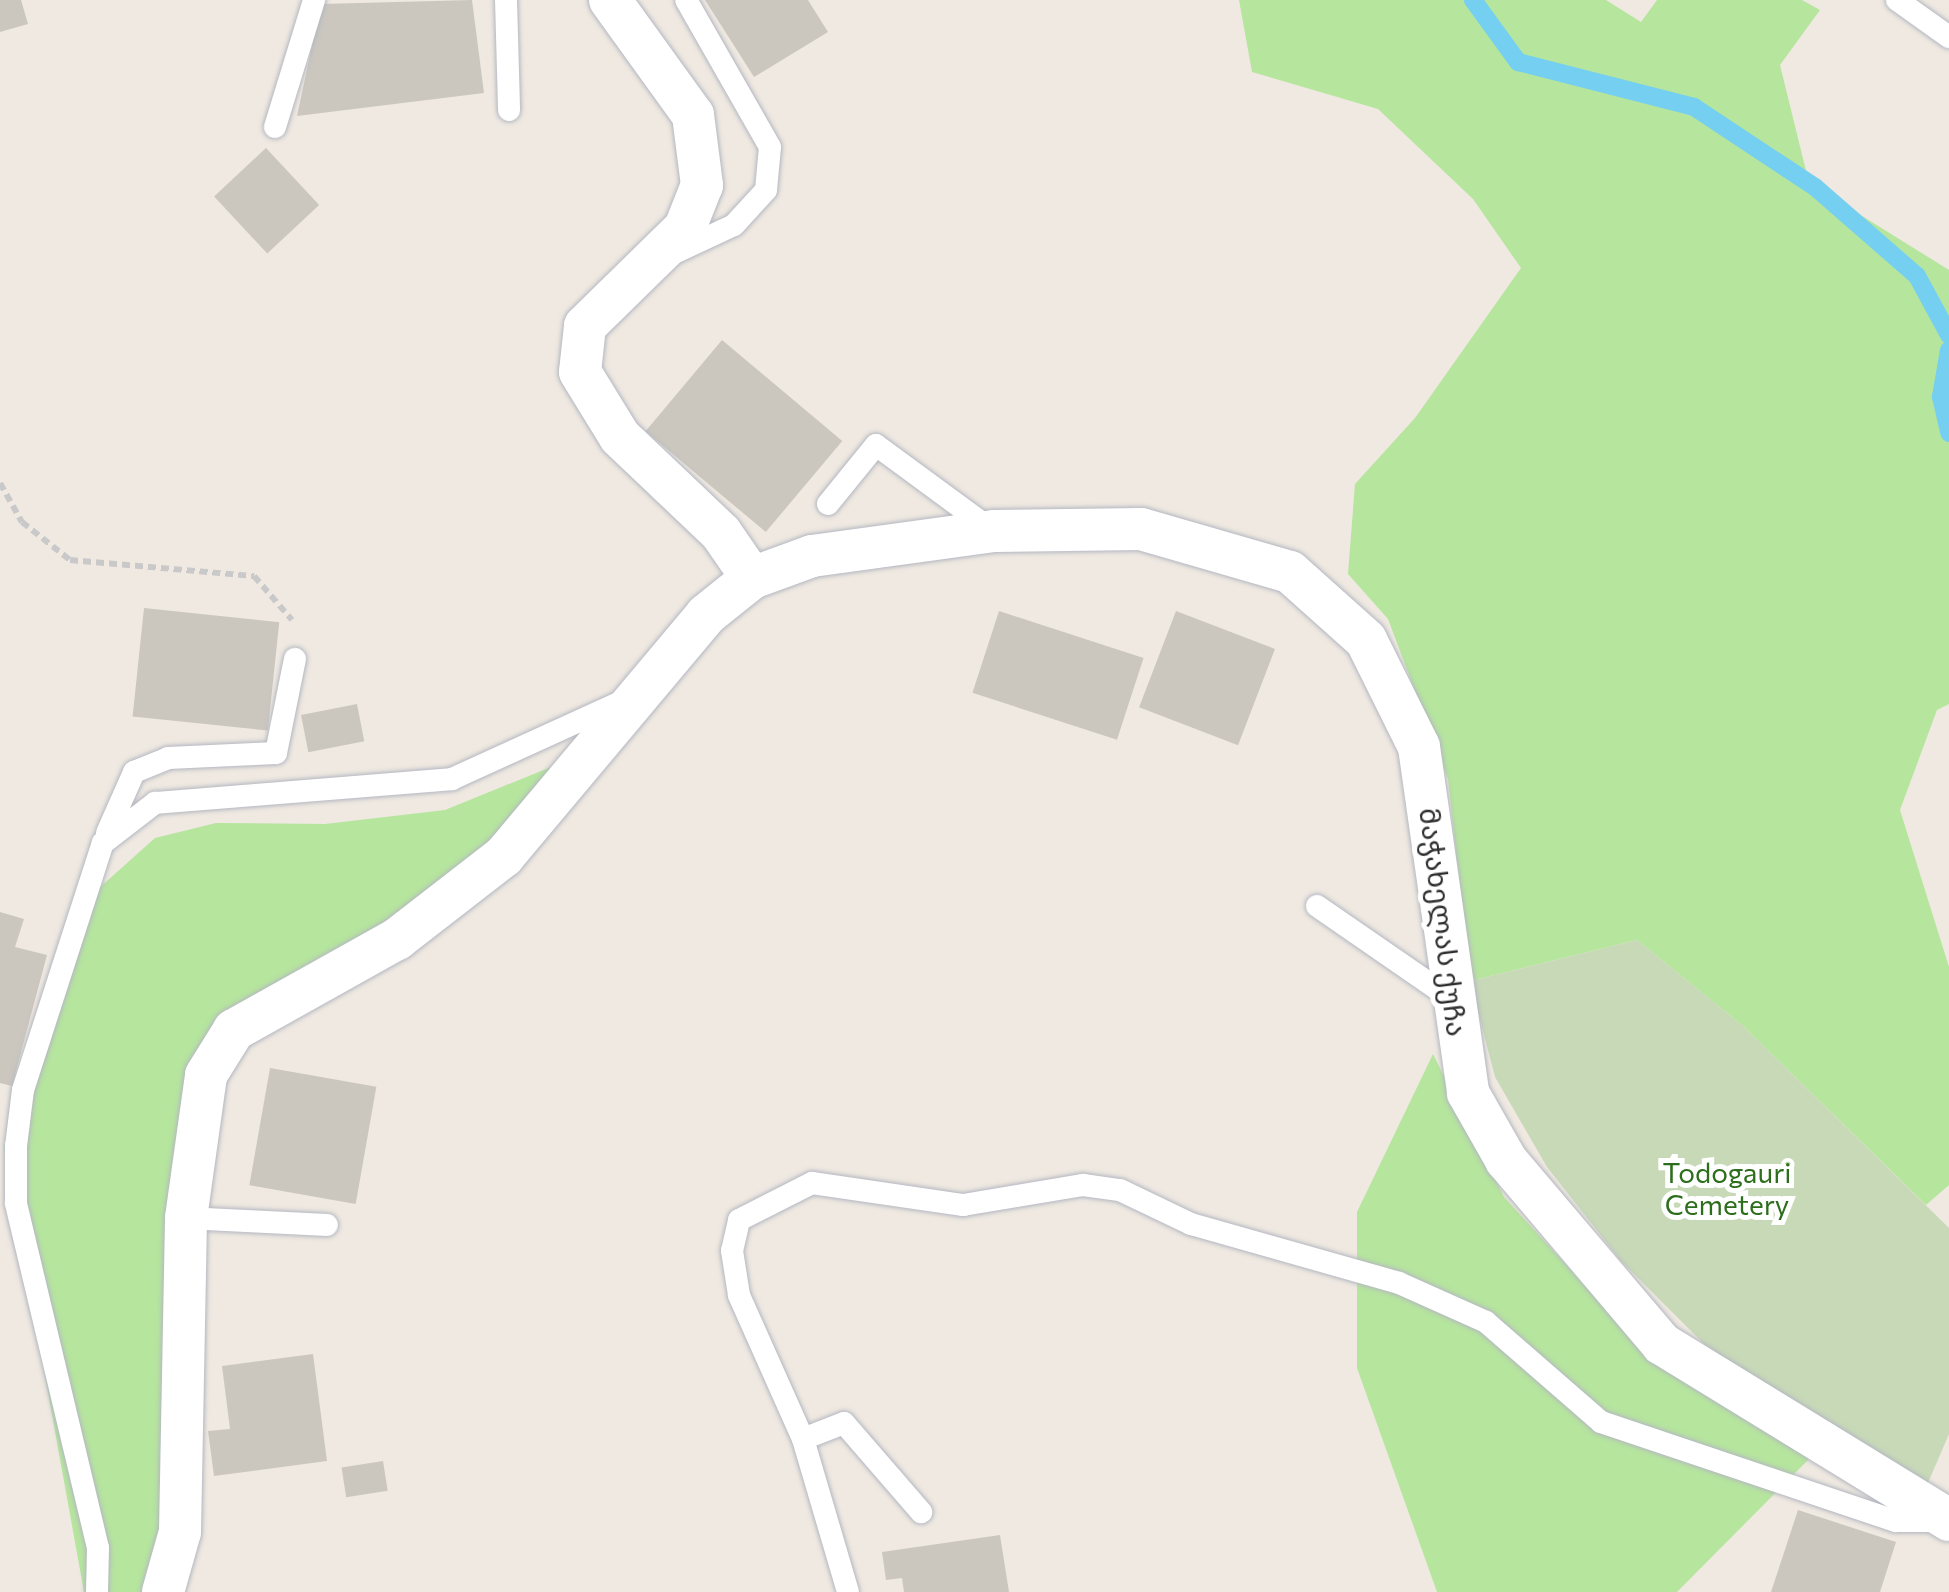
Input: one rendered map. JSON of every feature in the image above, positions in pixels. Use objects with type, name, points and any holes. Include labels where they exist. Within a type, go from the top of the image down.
[{"type":"street","points":[[610,0],[673,82],[702,151],[702,185],[685,228],[585,326],[580,372],[620,437],[720,533],[752,578]]},
{"type":"street","name":"მაჭახელას ქუჩა","points":[[163,1592],[180,1532],[186,1218],[206,1076],[234,1030],[452,901],[504,856],[652,687],[706,615],[752,578],[812,556],[994,531],[1142,529],[1290,572],[1366,640],[1419,747],[1442,860],[1452,999],[1468,1093],[1506,1160],[1662,1344],[1949,1520]]},
{"type":"lane","points":[[275,127],[314,0]]},
{"type":"lane","points":[[506,0],[509,110]]},
{"type":"lane","points":[[647,266],[734,224],[766,190],[770,147],[686,0]]},
{"type":"lane","points":[[1897,0],[1949,37]]},
{"type":"lane","points":[[828,504],[876,445],[994,531]]},
{"type":"lane","points":[[16,1202],[23,1090],[102,843],[134,772],[168,758],[276,753],[295,659]]},
{"type":"lane","points":[[102,843],[155,802],[452,779],[652,687]]},
{"type":"lane","points":[[1318,906],[1452,999]]},
{"type":"lane","points":[[0,1165],[16,1202],[98,1548],[97,1592]]},
{"type":"lane","points":[[848,1592],[803,1439],[739,1295],[732,1251],[740,1220],[812,1184],[963,1205],[1083,1185],[1399,1283],[1486,1322],[1601,1422],[1896,1521],[1949,1520]]},
{"type":"lane","points":[[186,1218],[327,1226]]},
{"type":"lane","points":[[803,1439],[844,1423],[921,1512]]},
{"type":"lane","points":[[180,1532],[187,1592]]},
{"type":"path","points":[[0,483],[22,522],[70,560],[254,576],[297,626],[295,659]]},
{"type":"green space","points":[[1239,0],[1606,0],[1641,22],[1657,0],[1802,0],[1820,10],[1780,65],[1809,183],[1949,270],[1949,704],[1937,710],[1900,810],[1949,967],[1949,1185],[1926,1205],[1743,1026],[1637,940],[1470,981],[1448,779],[1388,619],[1348,574],[1355,484],[1415,418],[1521,268],[1473,199],[1378,109],[1252,72]]},
{"type":"green space","points":[[595,749],[504,856],[220,1049],[163,1592],[84,1592],[4,1149],[12,1086],[54,968],[98,889],[155,838],[216,823],[325,824],[445,810]]},
{"type":"green space","name":"Todogauri Cemetery","points":[[1637,940],[1743,1026],[1949,1228],[1949,1434],[1927,1485],[1713,1353],[1621,1261],[1547,1167],[1495,1077],[1470,981]]},
{"type":"green space","points":[[1433,1054],[1504,1197],[1655,1362],[1818,1450],[1677,1592],[1437,1592],[1357,1368],[1357,1212]]},
{"type":"building","points":[[0,0],[21,0],[28,24],[0,32]]},
{"type":"building","points":[[472,0],[484,93],[297,116],[321,4]]},
{"type":"building","points":[[705,0],[808,0],[828,32],[754,77]]},
{"type":"building","points":[[266,148],[319,205],[267,253],[214,196]]},
{"type":"building","points":[[722,340],[842,441],[766,532],[646,431]]},
{"type":"building","points":[[144,608],[279,622],[268,731],[133,716]]},
{"type":"building","points":[[999,611],[1144,658],[1117,740],[972,693]]},
{"type":"building","points":[[1176,611],[1275,649],[1238,745],[1139,707]]},
{"type":"building","points":[[357,704],[364,741],[308,752],[301,715]]},
{"type":"building","points":[[0,912],[24,919],[15,947],[47,955],[12,1086],[0,1083]]},
{"type":"building","points":[[270,1068],[376,1087],[356,1204],[249,1185]]},
{"type":"building","points":[[313,1354],[327,1461],[214,1476],[208,1431],[230,1429],[222,1366]]},
{"type":"building","points":[[383,1461],[388,1491],[346,1497],[342,1468]]},
{"type":"building","points":[[1798,1510],[1896,1542],[1880,1592],[1771,1592]]},
{"type":"building","points":[[1000,1535],[1009,1592],[904,1592],[902,1578],[886,1580],[882,1552]]},
{"type":"waterway","points":[[1473,0],[1518,62],[1694,107],[1815,187],[1917,276],[1949,335]]},
{"type":"waterway","points":[[1949,350],[1941,397],[1949,433]]}]
